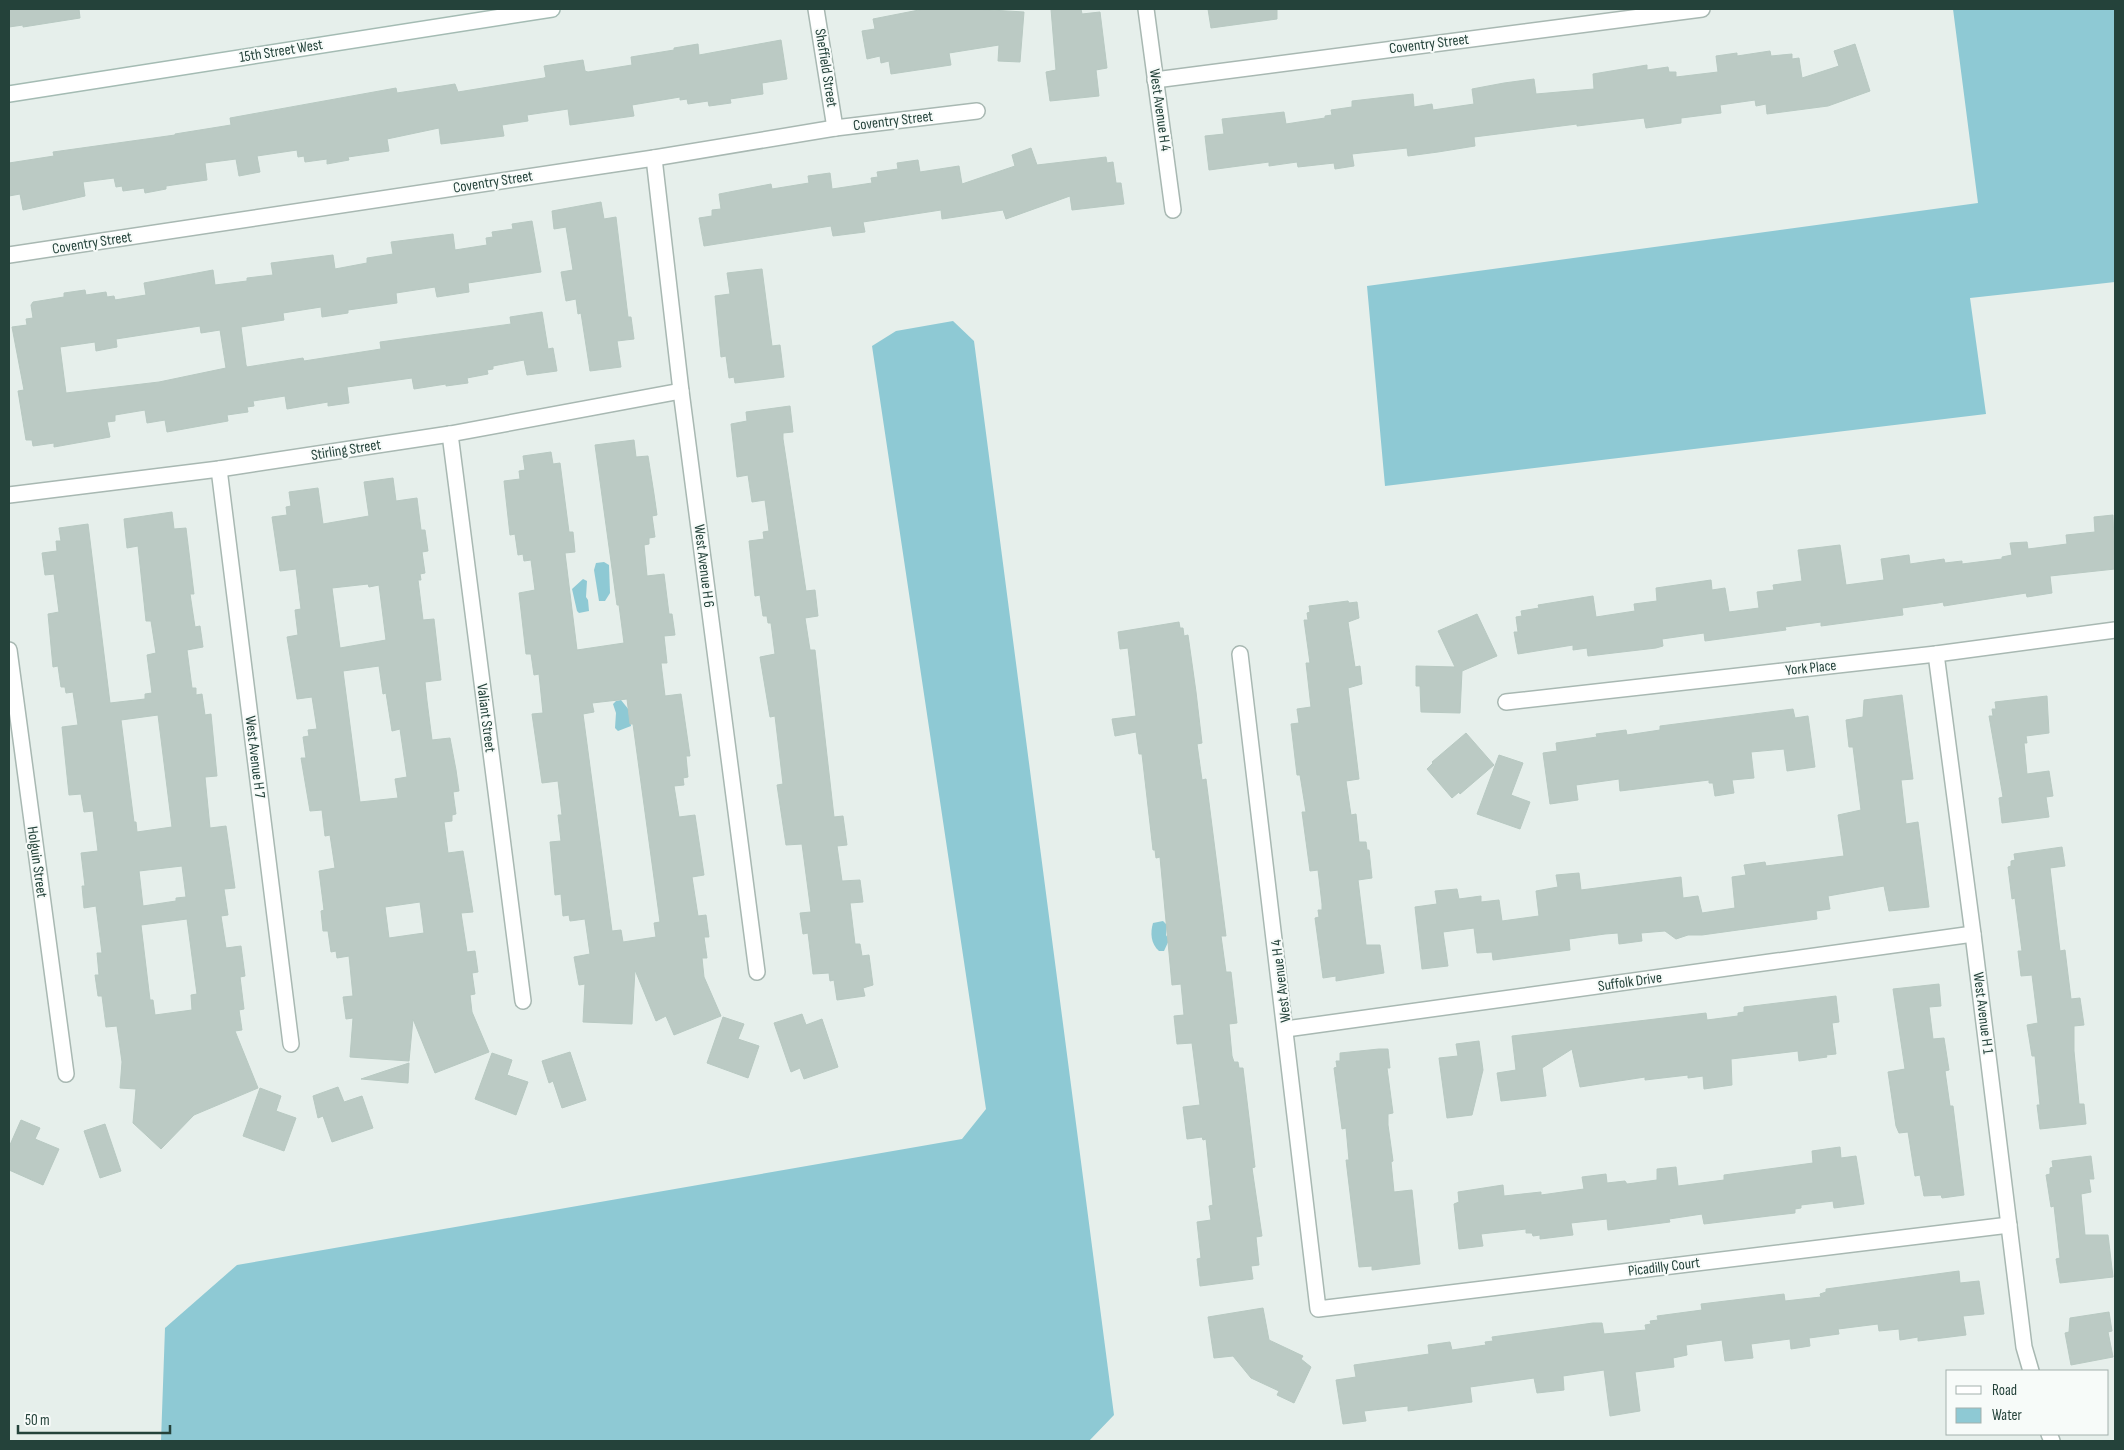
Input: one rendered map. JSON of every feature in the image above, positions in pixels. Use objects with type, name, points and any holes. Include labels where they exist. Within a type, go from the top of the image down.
[{"type":"street","name":"15th Street West","points":[[9,94],[552,9]]},
{"type":"street","name":"Sheffield Street","points":[[816,9],[835,128]]},
{"type":"street","name":"West Avenue H 4","points":[[1146,9],[1173,210]]},
{"type":"street","name":"Coventry Street","points":[[1155,80],[1702,9]]},
{"type":"street","name":"Coventry Street","points":[[9,255],[654,158],[835,128],[976,111]]},
{"type":"street","name":"West Avenue H 6","points":[[654,158],[681,391],[757,972]]},
{"type":"street","name":"Stirling Street","points":[[9,495],[219,469],[450,434],[681,391]]},
{"type":"street","name":"Valiant Street","points":[[450,434],[523,1002]]},
{"type":"street","name":"West Avenue H 7","points":[[219,469],[291,1044]]},
{"type":"street","name":"York Place","points":[[1506,702],[1936,654],[2115,630]]},
{"type":"street","name":"Holguin Street","points":[[9,650],[66,1074]]},
{"type":"street","name":"West Avenue H 4","points":[[1240,654],[1318,1309]]},
{"type":"street","name":"West Avenue H 1","points":[[1936,654],[1974,934],[2024,1346],[2031,1370]]},
{"type":"street","name":"Suffolk Drive","points":[[1286,1029],[1974,934]]},
{"type":"street","name":"Picadilly Court","points":[[1318,1309],[2009,1225]]},
{"type":"water","points":[[1953,9],[2115,9],[2115,282],[1970,298],[1986,414],[1385,486],[1367,286],[1978,203]]},
{"type":"water","points":[[953,321],[974,341],[1114,1415],[1089,1441],[161,1441],[165,1328],[237,1265],[962,1139],[986,1109],[872,346],[896,331]]},
{"type":"water","points":[[604,562],[609,565],[610,593],[605,601],[599,601],[594,570],[596,563]]},
{"type":"water","points":[[583,579],[587,581],[586,597],[589,611],[579,613],[572,589]]},
{"type":"water","points":[[621,700],[629,710],[631,726],[618,731],[615,728],[616,713],[613,704]]},
{"type":"water","points":[[1163,921],[1167,925],[1166,935],[1169,940],[1164,951],[1159,951],[1152,938],[1153,923]]},
{"type":"building","points":[[9,9],[79,9],[80,18],[23,27],[23,25],[9,27]]},
{"type":"building","points":[[924,9],[1024,12],[1020,62],[998,61],[999,45],[949,53],[951,65],[891,74],[889,61],[881,63],[880,56],[867,59],[862,31],[875,29],[873,19]]},
{"type":"building","points":[[1051,9],[1081,9],[1082,14],[1100,12],[1107,68],[1096,70],[1099,96],[1050,101],[1046,72],[1056,70]]},
{"type":"building","points":[[1208,9],[1277,9],[1277,19],[1211,28]]},
{"type":"building","points":[[781,40],[787,79],[762,83],[763,94],[730,99],[731,103],[709,106],[708,101],[688,104],[687,99],[680,100],[680,97],[632,105],[634,116],[570,125],[568,109],[527,115],[528,121],[502,125],[504,136],[441,144],[439,128],[387,139],[389,151],[348,157],[349,160],[327,164],[327,159],[305,162],[304,156],[298,157],[297,150],[257,156],[260,172],[239,176],[236,159],[205,163],[207,180],[166,186],[166,189],[145,193],[144,188],[123,191],[122,186],[116,187],[114,178],[83,182],[85,196],[23,210],[20,194],[9,196],[9,163],[54,156],[53,152],[231,125],[230,118],[396,88],[397,93],[455,84],[458,92],[544,78],[546,77],[544,66],[583,60],[585,71],[588,72],[632,65],[631,57],[698,44],[699,55]]},
{"type":"building","points":[[1855,44],[1870,91],[1828,106],[1767,114],[1766,104],[1756,106],[1755,100],[1720,105],[1721,113],[1681,118],[1681,123],[1646,128],[1644,118],[1474,137],[1475,146],[1408,156],[1407,148],[1352,154],[1354,166],[1335,169],[1334,163],[1298,167],[1297,162],[1269,166],[1269,162],[1209,170],[1205,136],[1224,134],[1222,119],[1284,112],[1286,124],[1325,118],[1325,116],[1332,115],[1331,110],[1352,107],[1352,101],[1413,94],[1414,107],[1432,104],[1433,110],[1474,104],[1472,89],[1534,79],[1536,94],[1594,89],[1593,74],[1647,65],[1647,70],[1668,67],[1669,72],[1676,72],[1676,77],[1718,72],[1716,56],[1737,53],[1737,56],[1770,51],[1771,56],[1792,54],[1792,59],[1799,58],[1802,78],[1839,66],[1834,51]]},
{"type":"building","points":[[1031,148],[1037,165],[1106,157],[1107,163],[1113,162],[1116,183],[1121,183],[1124,204],[1072,210],[1070,196],[1006,219],[1003,210],[942,219],[941,210],[863,222],[865,232],[833,236],[831,226],[704,246],[699,218],[712,216],[712,210],[721,209],[719,194],[771,184],[772,189],[809,183],[808,176],[830,173],[832,189],[872,183],[871,178],[878,177],[877,172],[898,169],[897,163],[918,160],[920,172],[959,166],[962,184],[1015,166],[1012,155]]},
{"type":"building","points":[[601,202],[604,219],[616,217],[628,317],[631,317],[634,339],[617,341],[621,367],[590,371],[581,313],[578,314],[576,299],[566,301],[561,272],[573,270],[566,227],[554,229],[552,211]]},
{"type":"building","points":[[532,221],[541,272],[468,283],[469,292],[437,297],[435,287],[396,293],[397,303],[348,310],[348,313],[322,317],[321,307],[283,313],[284,320],[241,327],[246,365],[247,367],[303,358],[304,361],[381,349],[380,342],[511,324],[510,317],[542,312],[548,349],[553,348],[557,371],[527,375],[524,360],[493,366],[493,369],[487,370],[488,374],[467,378],[468,383],[414,389],[412,378],[347,387],[349,403],[328,406],[328,402],[287,409],[285,396],[253,401],[254,406],[247,407],[248,412],[227,415],[228,421],[167,432],[165,420],[147,423],[145,410],[115,415],[115,421],[107,422],[110,437],[54,447],[54,443],[33,446],[32,440],[26,440],[18,391],[24,390],[12,327],[27,325],[26,319],[33,318],[31,305],[33,302],[64,297],[64,293],[85,290],[86,295],[106,292],[107,297],[114,296],[115,300],[146,295],[144,283],[213,270],[215,285],[247,281],[247,278],[273,275],[271,263],[333,255],[335,269],[367,263],[367,258],[393,254],[391,242],[453,234],[455,250],[487,245],[486,238],[493,237],[492,232],[513,229],[512,224]],"holes":[[[200,326],[201,333],[220,330],[226,368],[159,382],[66,393],[60,347],[95,342],[96,351],[117,347],[116,339]]]},
{"type":"building","points":[[762,269],[772,346],[780,345],[784,377],[735,383],[734,377],[729,378],[726,356],[721,357],[715,296],[730,294],[727,273]]},
{"type":"building","points":[[790,406],[793,432],[783,433],[783,439],[806,591],[815,590],[818,616],[805,618],[810,650],[815,650],[834,817],[843,816],[847,845],[837,846],[842,881],[860,880],[863,902],[850,903],[855,944],[860,944],[862,956],[869,955],[873,985],[863,988],[865,996],[837,1000],[834,980],[830,981],[829,973],[813,974],[808,933],[803,934],[800,913],[811,912],[802,844],[786,845],[777,785],[783,784],[775,716],[770,717],[760,657],[775,654],[771,623],[768,623],[767,616],[763,616],[760,595],[755,596],[749,541],[764,539],[763,532],[769,531],[765,500],[752,502],[748,475],[737,477],[731,424],[747,421],[746,412]]},
{"type":"building","points":[[634,440],[636,457],[648,456],[657,515],[652,516],[655,537],[649,538],[649,544],[644,545],[647,576],[664,574],[669,614],[672,614],[675,635],[664,636],[667,663],[661,663],[665,696],[681,694],[690,756],[686,756],[688,777],[683,778],[684,785],[674,786],[679,817],[695,815],[704,875],[692,877],[698,916],[706,915],[709,937],[704,937],[707,958],[702,958],[704,977],[721,1016],[674,1035],[666,1016],[656,1021],[635,970],[632,1024],[583,1022],[585,984],[579,985],[574,957],[590,954],[585,919],[570,921],[569,915],[563,916],[561,894],[555,895],[550,842],[561,841],[558,815],[562,815],[558,781],[542,783],[532,714],[543,713],[539,674],[534,675],[531,654],[526,654],[519,593],[535,590],[531,560],[524,561],[523,554],[518,555],[515,534],[510,535],[504,481],[520,479],[519,471],[525,470],[523,456],[551,452],[553,464],[560,463],[569,532],[573,532],[575,552],[565,553],[577,650],[624,643],[595,445]],"holes":[[[627,699],[630,724],[633,724],[660,922],[654,923],[656,937],[623,942],[621,930],[612,931],[583,714],[594,712],[592,703]]]},
{"type":"building","points":[[393,478],[396,501],[417,498],[421,530],[425,530],[428,551],[422,552],[425,573],[420,574],[421,580],[418,580],[423,620],[434,619],[441,680],[425,682],[432,740],[450,738],[459,791],[453,792],[456,814],[452,815],[452,821],[444,822],[448,853],[463,851],[473,912],[461,913],[467,952],[475,951],[478,972],[472,973],[475,994],[470,995],[472,1012],[489,1052],[435,1073],[413,1019],[409,1061],[350,1057],[353,1018],[346,1019],[343,997],[353,996],[349,956],[337,958],[336,951],[331,952],[328,931],[323,931],[321,911],[324,910],[319,871],[335,868],[330,835],[325,836],[322,810],[310,811],[301,758],[306,758],[303,737],[309,736],[308,730],[317,729],[312,697],[297,699],[287,637],[298,635],[295,610],[301,609],[296,569],[280,571],[272,517],[287,515],[286,507],[291,506],[289,492],[318,488],[323,524],[369,516],[364,482]],"holes":[[[368,584],[369,587],[379,585],[386,640],[340,648],[332,588]],[[379,666],[383,694],[386,693],[392,731],[400,729],[407,777],[395,779],[398,798],[360,802],[343,671]],[[420,902],[424,933],[389,938],[385,907]]]},
{"type":"building","points":[[172,512],[174,529],[186,528],[194,594],[190,594],[195,627],[200,626],[203,647],[187,650],[192,688],[196,688],[196,695],[202,694],[205,715],[211,714],[217,776],[205,777],[210,828],[226,826],[235,888],[224,889],[228,915],[221,916],[226,948],[241,946],[245,976],[240,977],[244,1009],[239,1010],[242,1030],[235,1031],[258,1088],[194,1115],[161,1149],[133,1123],[136,1089],[120,1088],[122,1062],[117,1026],[106,1027],[102,996],[98,996],[95,975],[99,975],[97,953],[102,953],[96,906],[84,908],[82,886],[85,886],[81,853],[98,851],[93,811],[84,812],[81,794],[69,795],[62,727],[78,725],[73,692],[66,693],[65,687],[61,687],[58,666],[53,667],[48,614],[59,612],[54,574],[45,575],[42,553],[57,551],[56,541],[61,541],[59,528],[88,524],[110,703],[145,699],[145,694],[152,693],[147,655],[156,653],[151,621],[146,621],[138,546],[127,548],[124,519]],"holes":[[[158,715],[172,827],[137,832],[136,822],[134,822],[121,720]],[[182,866],[186,897],[176,898],[176,901],[143,906],[139,871]],[[187,919],[197,994],[191,995],[192,1010],[155,1015],[153,1000],[150,1000],[141,925]]]},
{"type":"building","points":[[2113,515],[2115,569],[2050,576],[2052,593],[2027,597],[2026,593],[1944,606],[1943,602],[1902,608],[1903,615],[1821,626],[1821,622],[1785,627],[1786,630],[1705,641],[1704,633],[1662,639],[1663,646],[1656,648],[1588,656],[1587,648],[1573,650],[1573,645],[1518,654],[1514,632],[1518,632],[1516,617],[1522,616],[1521,611],[1539,608],[1538,605],[1593,596],[1596,617],[1635,611],[1634,604],[1657,601],[1656,588],[1711,580],[1712,590],[1725,588],[1729,612],[1759,608],[1757,592],[1774,590],[1773,585],[1802,581],[1798,550],[1840,545],[1846,585],[1884,580],[1881,559],[1909,555],[1910,564],[1944,559],[1945,563],[1962,561],[1962,564],[2002,559],[2002,557],[2012,555],[2010,543],[2027,542],[2028,549],[2067,544],[2066,535],[2095,532],[2094,517]]},
{"type":"building","points":[[1348,601],[1349,603],[1357,602],[1359,618],[1348,622],[1355,667],[1360,666],[1362,684],[1348,688],[1359,779],[1346,781],[1351,815],[1356,814],[1359,842],[1366,842],[1367,850],[1369,850],[1372,878],[1358,880],[1366,945],[1380,945],[1384,973],[1336,981],[1336,976],[1323,978],[1315,918],[1319,917],[1318,910],[1322,910],[1318,870],[1310,871],[1302,812],[1306,812],[1300,775],[1297,775],[1291,724],[1299,723],[1297,709],[1311,707],[1306,663],[1310,663],[1304,620],[1308,620],[1309,606]]},
{"type":"building","points":[[1477,614],[1497,656],[1462,671],[1460,713],[1421,712],[1420,686],[1416,686],[1416,666],[1455,667],[1438,631]]},
{"type":"building","points":[[1179,622],[1180,628],[1183,628],[1184,636],[1188,635],[1196,692],[1202,743],[1197,744],[1202,780],[1206,779],[1226,936],[1221,936],[1226,972],[1231,972],[1237,1023],[1229,1024],[1232,1056],[1234,1062],[1238,1062],[1239,1068],[1243,1068],[1255,1167],[1252,1168],[1262,1236],[1256,1237],[1259,1265],[1251,1266],[1253,1279],[1200,1286],[1197,1259],[1201,1258],[1197,1222],[1211,1220],[1209,1206],[1213,1205],[1206,1139],[1203,1140],[1202,1137],[1187,1139],[1183,1107],[1200,1105],[1192,1043],[1177,1044],[1174,1016],[1184,1015],[1181,984],[1172,985],[1160,857],[1156,858],[1155,850],[1153,850],[1142,754],[1139,754],[1136,732],[1115,736],[1112,719],[1136,716],[1128,648],[1120,649],[1118,632]]},
{"type":"building","points":[[1902,695],[1913,779],[1901,780],[1906,824],[1918,822],[1929,907],[1889,911],[1884,886],[1828,896],[1830,909],[1816,911],[1817,919],[1702,935],[1688,935],[1676,939],[1665,931],[1641,933],[1642,941],[1619,944],[1618,933],[1605,934],[1569,939],[1570,950],[1493,960],[1492,952],[1477,953],[1474,928],[1443,932],[1448,966],[1422,969],[1415,907],[1437,904],[1435,891],[1457,889],[1459,899],[1481,896],[1481,902],[1499,900],[1502,921],[1539,916],[1536,891],[1558,887],[1556,875],[1579,873],[1581,890],[1681,877],[1683,898],[1698,896],[1702,913],[1735,908],[1732,877],[1746,875],[1744,865],[1765,862],[1766,866],[1844,856],[1838,815],[1861,810],[1853,747],[1849,747],[1846,720],[1863,717],[1864,700]]},
{"type":"building","points":[[2047,696],[2049,733],[2026,736],[2027,743],[2024,743],[2027,774],[2049,771],[2053,796],[2046,797],[2049,817],[2002,823],[1999,798],[2003,797],[1989,716],[1993,716],[1992,709],[1996,709],[1995,702]]},
{"type":"building","points":[[1793,709],[1795,718],[1808,716],[1815,767],[1787,771],[1784,749],[1751,752],[1754,778],[1732,780],[1734,793],[1715,796],[1713,783],[1709,783],[1709,780],[1620,791],[1619,779],[1576,785],[1578,800],[1550,804],[1543,753],[1557,751],[1556,743],[1597,737],[1596,734],[1626,730],[1627,735],[1660,730],[1660,726]]},
{"type":"building","points":[[1466,733],[1494,765],[1460,794],[1459,792],[1452,798],[1427,769],[1432,762]]},
{"type":"building","points":[[1499,755],[1523,763],[1511,795],[1530,802],[1520,829],[1477,814]]},
{"type":"building","points":[[2062,847],[2065,866],[2050,868],[2060,951],[2065,950],[2071,999],[2080,998],[2084,1025],[2074,1026],[2074,1051],[2079,1104],[2084,1104],[2086,1124],[2040,1129],[2037,1105],[2040,1105],[2035,1056],[2032,1056],[2027,1025],[2038,1023],[2032,975],[2021,976],[2018,951],[2022,951],[2015,898],[2012,899],[2008,867],[2011,866],[2011,861],[2015,860],[2014,854]]},
{"type":"building","points":[[1939,984],[1941,1006],[1929,1007],[1933,1039],[1944,1038],[1949,1070],[1945,1071],[1950,1106],[1953,1106],[1964,1195],[1942,1198],[1941,1195],[1924,1196],[1920,1175],[1915,1176],[1908,1132],[1899,1133],[1896,1126],[1888,1072],[1905,1069],[1893,989]]},
{"type":"building","points":[[1836,996],[1839,1022],[1832,1023],[1836,1054],[1826,1055],[1827,1057],[1799,1061],[1798,1051],[1731,1059],[1732,1085],[1704,1089],[1703,1076],[1688,1078],[1688,1075],[1645,1080],[1645,1077],[1580,1087],[1572,1049],[1542,1068],[1546,1096],[1501,1101],[1497,1073],[1516,1070],[1512,1036],[1706,1013],[1707,1020],[1738,1016],[1738,1013],[1744,1012],[1744,1007]]},
{"type":"building","points":[[802,1014],[806,1025],[822,1019],[838,1067],[804,1079],[800,1068],[791,1072],[774,1023]]},
{"type":"building","points":[[723,1017],[744,1024],[738,1039],[759,1046],[748,1078],[707,1063]]},
{"type":"building","points":[[1479,1041],[1483,1070],[1472,1115],[1447,1118],[1439,1058],[1458,1056],[1456,1044]]},
{"type":"building","points":[[1388,1049],[1390,1068],[1387,1068],[1393,1113],[1388,1114],[1388,1125],[1393,1161],[1391,1162],[1394,1192],[1412,1190],[1420,1264],[1372,1270],[1372,1266],[1359,1267],[1346,1160],[1349,1160],[1346,1128],[1342,1129],[1334,1068],[1337,1067],[1336,1061],[1340,1061],[1340,1053]]},
{"type":"building","points":[[570,1052],[586,1100],[562,1108],[553,1081],[549,1083],[542,1061]]},
{"type":"building","points":[[492,1053],[512,1060],[507,1075],[528,1082],[516,1115],[475,1099]]},
{"type":"building","points":[[409,1063],[408,1083],[361,1079]]},
{"type":"building","points":[[338,1087],[344,1102],[362,1096],[373,1128],[332,1142],[323,1116],[318,1118],[313,1096]]},
{"type":"building","points":[[260,1088],[281,1096],[276,1111],[296,1118],[284,1151],[243,1136]]},
{"type":"building","points":[[21,1120],[40,1128],[35,1139],[59,1149],[43,1185],[9,1170],[9,1147]]},
{"type":"building","points":[[105,1124],[121,1171],[100,1178],[84,1131]]},
{"type":"building","points":[[1840,1147],[1841,1158],[1856,1156],[1864,1204],[1834,1208],[1833,1201],[1801,1205],[1801,1208],[1795,1209],[1795,1213],[1704,1224],[1702,1214],[1669,1219],[1670,1222],[1608,1230],[1607,1219],[1571,1223],[1573,1235],[1540,1239],[1540,1235],[1533,1236],[1532,1233],[1526,1233],[1526,1229],[1481,1234],[1483,1246],[1459,1249],[1454,1204],[1459,1202],[1458,1192],[1503,1185],[1504,1196],[1541,1192],[1541,1195],[1584,1189],[1582,1177],[1606,1174],[1607,1183],[1625,1181],[1627,1184],[1657,1180],[1657,1169],[1676,1167],[1678,1186],[1724,1180],[1724,1175],[1813,1163],[1812,1151]]},
{"type":"building","points":[[2091,1156],[2094,1179],[2089,1179],[2091,1192],[2081,1194],[2085,1235],[2108,1235],[2113,1277],[2060,1283],[2056,1259],[2060,1258],[2054,1206],[2051,1207],[2046,1175],[2050,1174],[2050,1168],[2053,1167],[2052,1161]]},
{"type":"building","points":[[1959,1271],[1960,1283],[1979,1281],[1984,1314],[1963,1316],[1966,1335],[1918,1341],[1918,1337],[1900,1340],[1899,1329],[1879,1331],[1878,1324],[1838,1329],[1839,1334],[1809,1338],[1810,1346],[1791,1349],[1790,1339],[1751,1344],[1753,1358],[1725,1361],[1722,1340],[1686,1345],[1687,1355],[1673,1358],[1674,1367],[1635,1372],[1640,1411],[1610,1416],[1604,1370],[1563,1376],[1564,1390],[1537,1393],[1534,1378],[1470,1387],[1472,1402],[1408,1411],[1408,1406],[1364,1411],[1366,1421],[1343,1424],[1336,1380],[1356,1377],[1354,1365],[1429,1354],[1428,1345],[1450,1342],[1452,1350],[1486,1345],[1485,1342],[1493,1341],[1492,1337],[1593,1323],[1602,1323],[1604,1334],[1646,1330],[1645,1325],[1651,1324],[1650,1321],[1658,1320],[1657,1316],[1702,1310],[1701,1304],[1784,1294],[1785,1301],[1821,1297],[1820,1294],[1826,1292],[1826,1289]]},
{"type":"building","points":[[1263,1308],[1269,1340],[1303,1356],[1301,1359],[1311,1367],[1294,1403],[1277,1395],[1279,1391],[1251,1378],[1233,1356],[1214,1358],[1208,1317]]},
{"type":"building","points":[[2109,1312],[2112,1331],[2108,1332],[2113,1357],[2071,1365],[2065,1333],[2069,1332],[2070,1318]]}]
